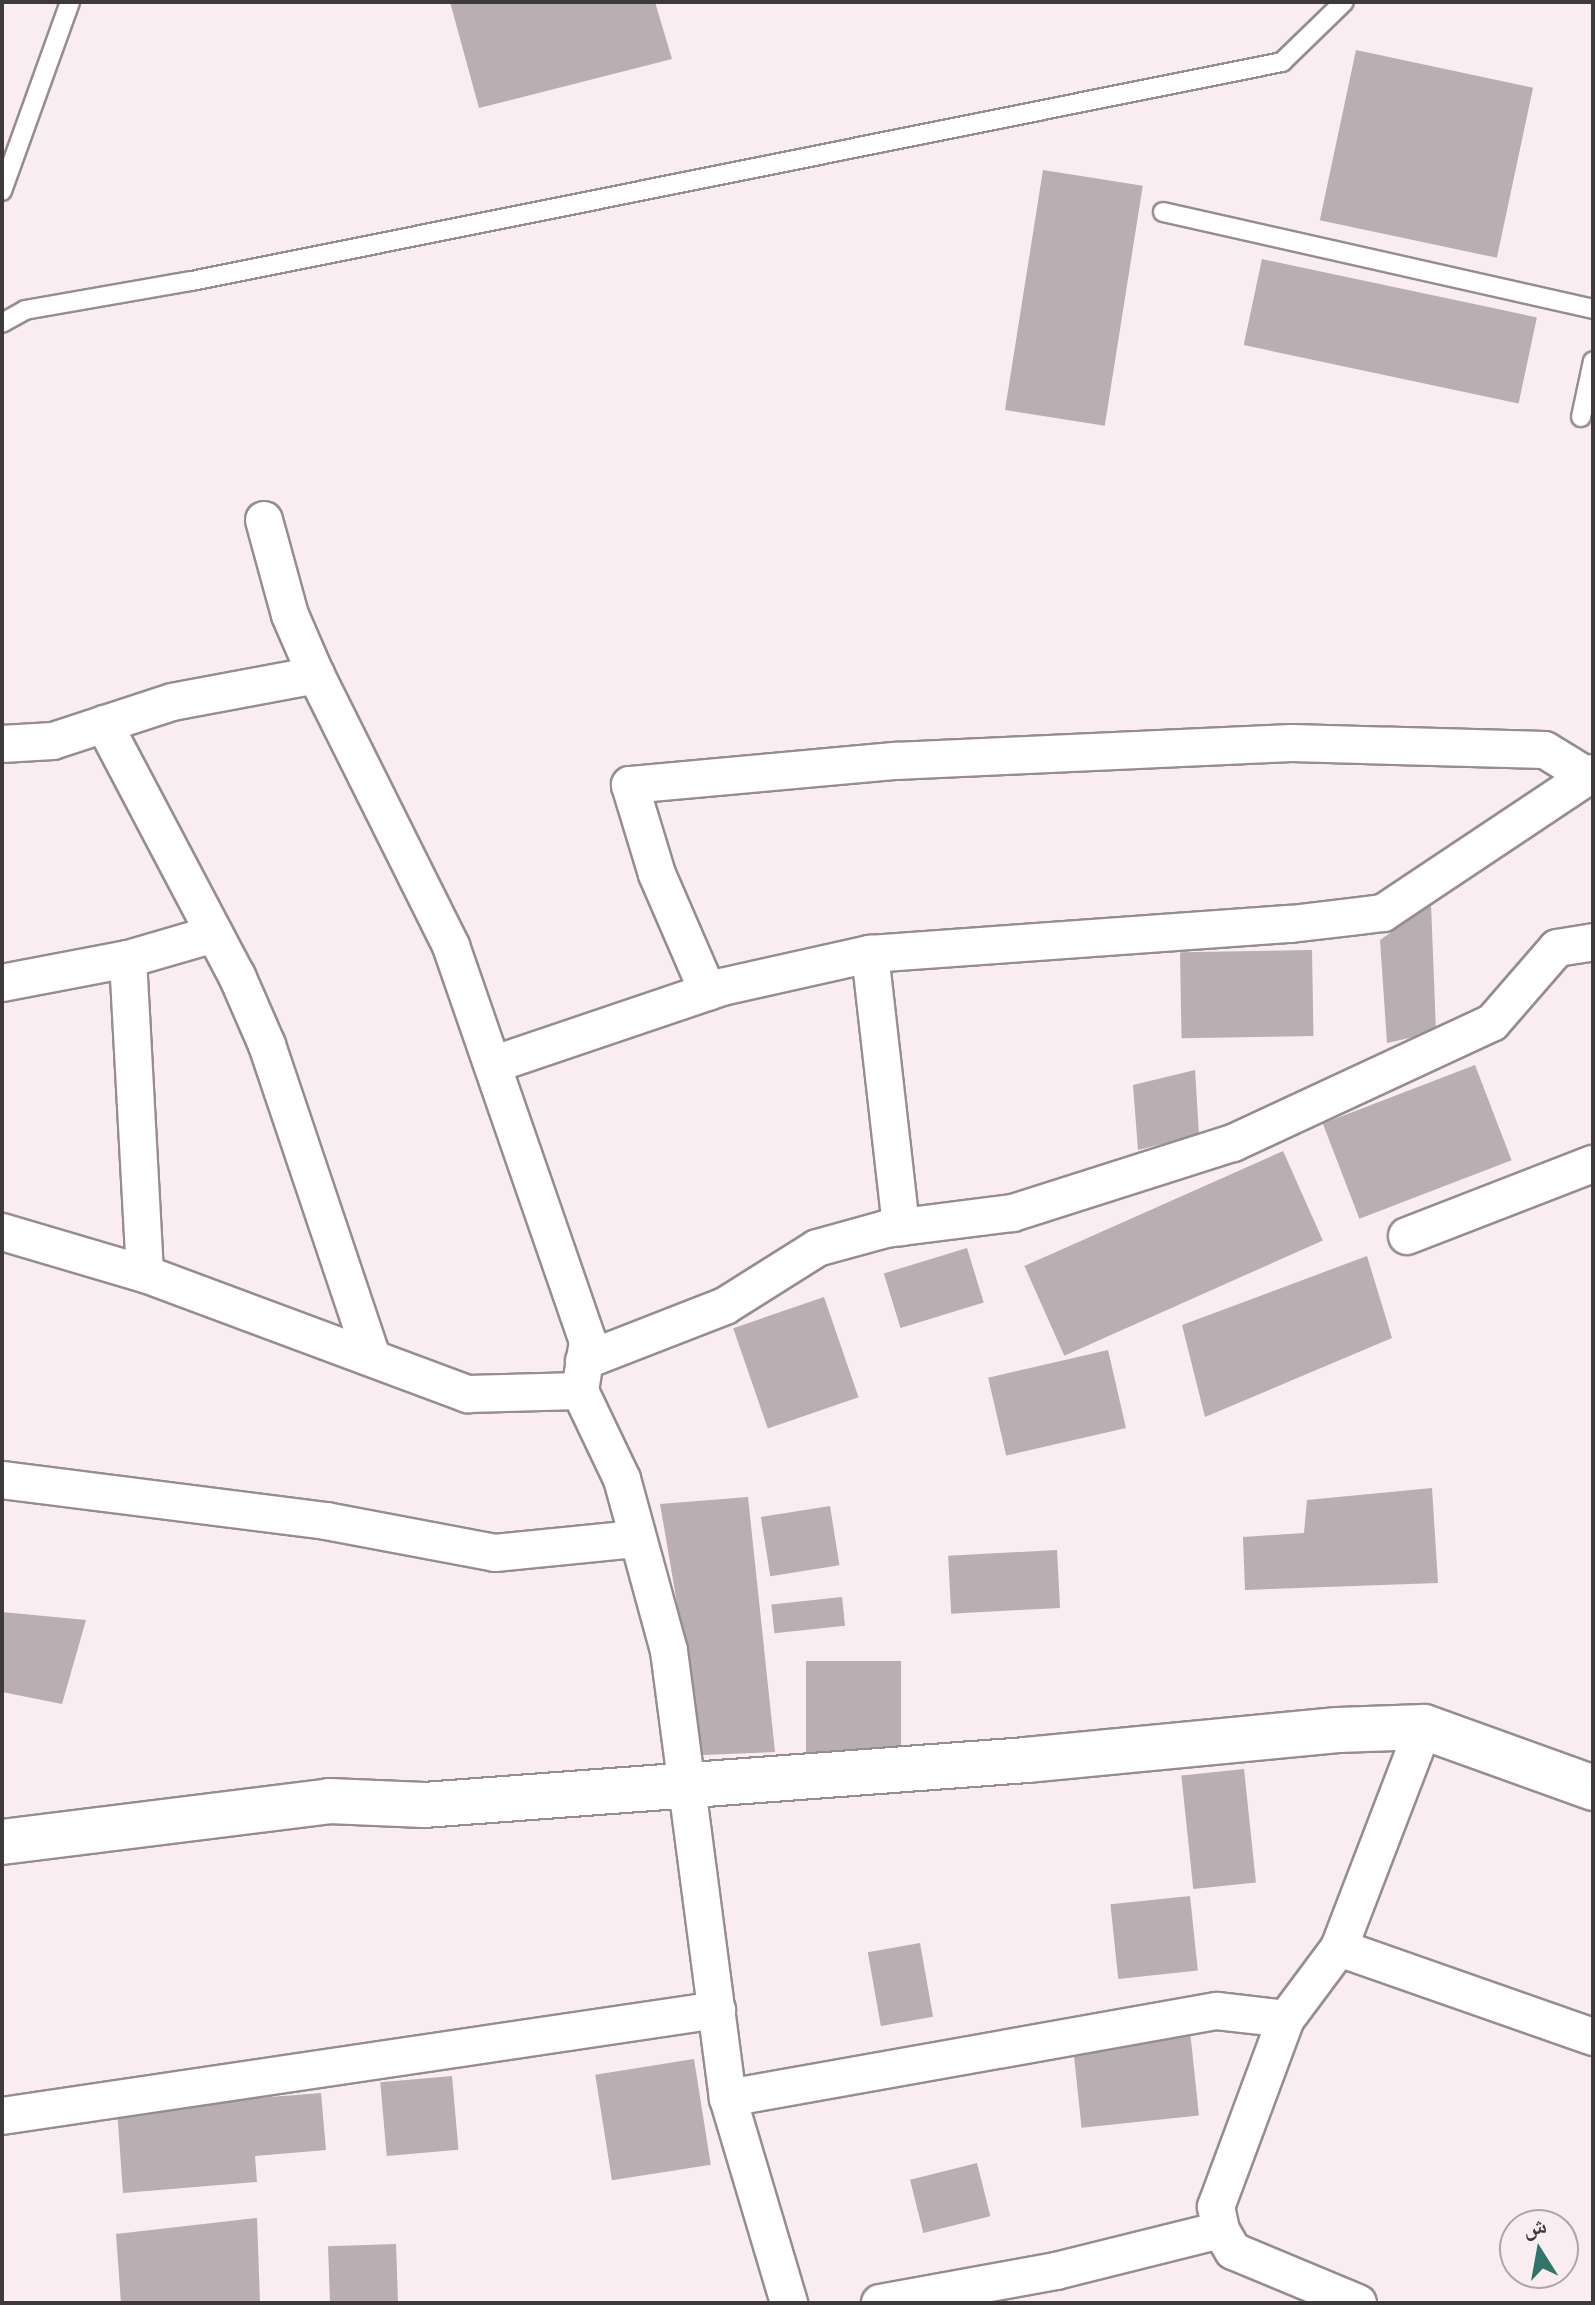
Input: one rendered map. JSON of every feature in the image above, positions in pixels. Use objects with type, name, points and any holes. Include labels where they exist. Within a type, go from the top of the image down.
[{"type":"street","points":[[264,520],[290,615],[316,675],[429,899],[495,1064],[588,1341],[582,1376],[622,1479],[635,1539],[669,1651],[689,1781],[728,2098],[789,2303]]},
{"type":"street","points":[[2,744],[53,741],[172,702],[316,675]]},
{"type":"street","points":[[104,724],[214,934],[267,1045],[372,1357]]},
{"type":"street","points":[[495,1064],[708,992],[870,954],[1383,913],[1589,774],[1545,750],[1292,743],[818,766],[630,785],[657,874],[708,992]]},
{"type":"street","points":[[2,983],[128,959],[214,934]]},
{"type":"street","points":[[2,1232],[145,1274],[468,1394],[582,1376],[725,1306],[817,1248],[901,1227],[1013,1213],[1233,1143],[1492,1023],[1557,948],[1593,942]]},
{"type":"street","points":[[870,954],[901,1227]]},
{"type":"street","points":[[128,959],[145,1274]]},
{"type":"street","points":[[1407,1236],[1593,1164]]},
{"type":"street","points":[[2,1480],[326,1521],[495,1553],[635,1539]]},
{"type":"street","points":[[1358,2303],[1233,2251],[1221,2230],[1216,2207],[1286,2019],[1339,1948],[1424,1727]]},
{"type":"street","points":[[2,1842],[329,1801],[424,1805],[689,1781],[862,1773],[1338,1730],[1424,1727],[1593,1788]]},
{"type":"street","points":[[1339,1948],[1593,2037]]},
{"type":"street","points":[[2,2116],[717,2010]]},
{"type":"street","points":[[728,2098],[1217,2011],[1286,2019]]},
{"type":"street","points":[[880,2303],[1056,2271],[1221,2230]]},
{"type":"lane","points":[[2,191],[70,2]]},
{"type":"lane","points":[[2,323],[25,310],[207,278],[1282,62],[1344,2]]},
{"type":"lane","points":[[1163,212],[1593,309]]},
{"type":"lane","points":[[1581,417],[1593,361]]},
{"type":"building","points":[[450,2],[655,2],[672,59],[479,108]]},
{"type":"building","points":[[1356,50],[1533,88],[1497,258],[1320,220]]},
{"type":"building","points":[[1043,170],[1143,186],[1105,426],[1005,410]]},
{"type":"building","points":[[1262,259],[1537,317],[1519,404],[1244,345]]},
{"type":"building","points":[[1431,904],[1436,1032],[1387,1043],[1380,940]]},
{"type":"building","points":[[1312,950],[1314,1036],[1182,1038],[1180,952]]},
{"type":"building","points":[[1475,1065],[1512,1160],[1359,1219],[1323,1123]]},
{"type":"building","points":[[1195,1070],[1199,1135],[1138,1150],[1133,1085]]},
{"type":"building","points":[[1283,1151],[1323,1241],[1064,1356],[1024,1266]]},
{"type":"building","points":[[967,1248],[984,1303],[900,1328],[884,1273]]},
{"type":"building","points":[[1367,1256],[1392,1338],[1205,1417],[1182,1325]]},
{"type":"building","points":[[824,1297],[859,1397],[768,1428],[733,1328]]},
{"type":"building","points":[[1108,1350],[1126,1428],[1006,1456],[988,1378]]},
{"type":"building","points":[[1432,1488],[1438,1583],[1245,1590],[1243,1537],[1304,1533],[1307,1500]]},
{"type":"building","points":[[748,1497],[775,1752],[703,1755],[660,1504]]},
{"type":"building","points":[[830,1506],[839,1565],[770,1576],[761,1517]]},
{"type":"building","points":[[1057,1550],[1060,1608],[951,1614],[948,1556]]},
{"type":"building","points":[[842,1597],[845,1626],[774,1633],[771,1604]]},
{"type":"building","points":[[2,1612],[86,1620],[62,1704],[2,1692]]},
{"type":"building","points":[[806,1661],[901,1661],[901,1753],[806,1753]]},
{"type":"building","points":[[1244,1769],[1256,1882],[1193,1889],[1181,1776]]},
{"type":"building","points":[[1190,1896],[1198,1971],[1118,1979],[1110,1904]]},
{"type":"building","points":[[920,1943],[933,2017],[881,2026],[868,1952]]},
{"type":"building","points":[[1189,2021],[1199,2115],[1082,2128],[1072,2033]]},
{"type":"building","points":[[694,2059],[711,2165],[612,2180],[595,2075]]},
{"type":"building","points":[[452,2076],[458,2150],[387,2156],[380,2082]]},
{"type":"building","points":[[321,2093],[326,2150],[255,2156],[257,2182],[123,2193],[117,2109]]},
{"type":"building","points":[[977,2163],[990,2216],[923,2233],[910,2180]]},
{"type":"building","points":[[257,2218],[260,2303],[121,2303],[116,2234]]},
{"type":"building","points":[[396,2244],[398,2303],[330,2303],[328,2246]]}]
